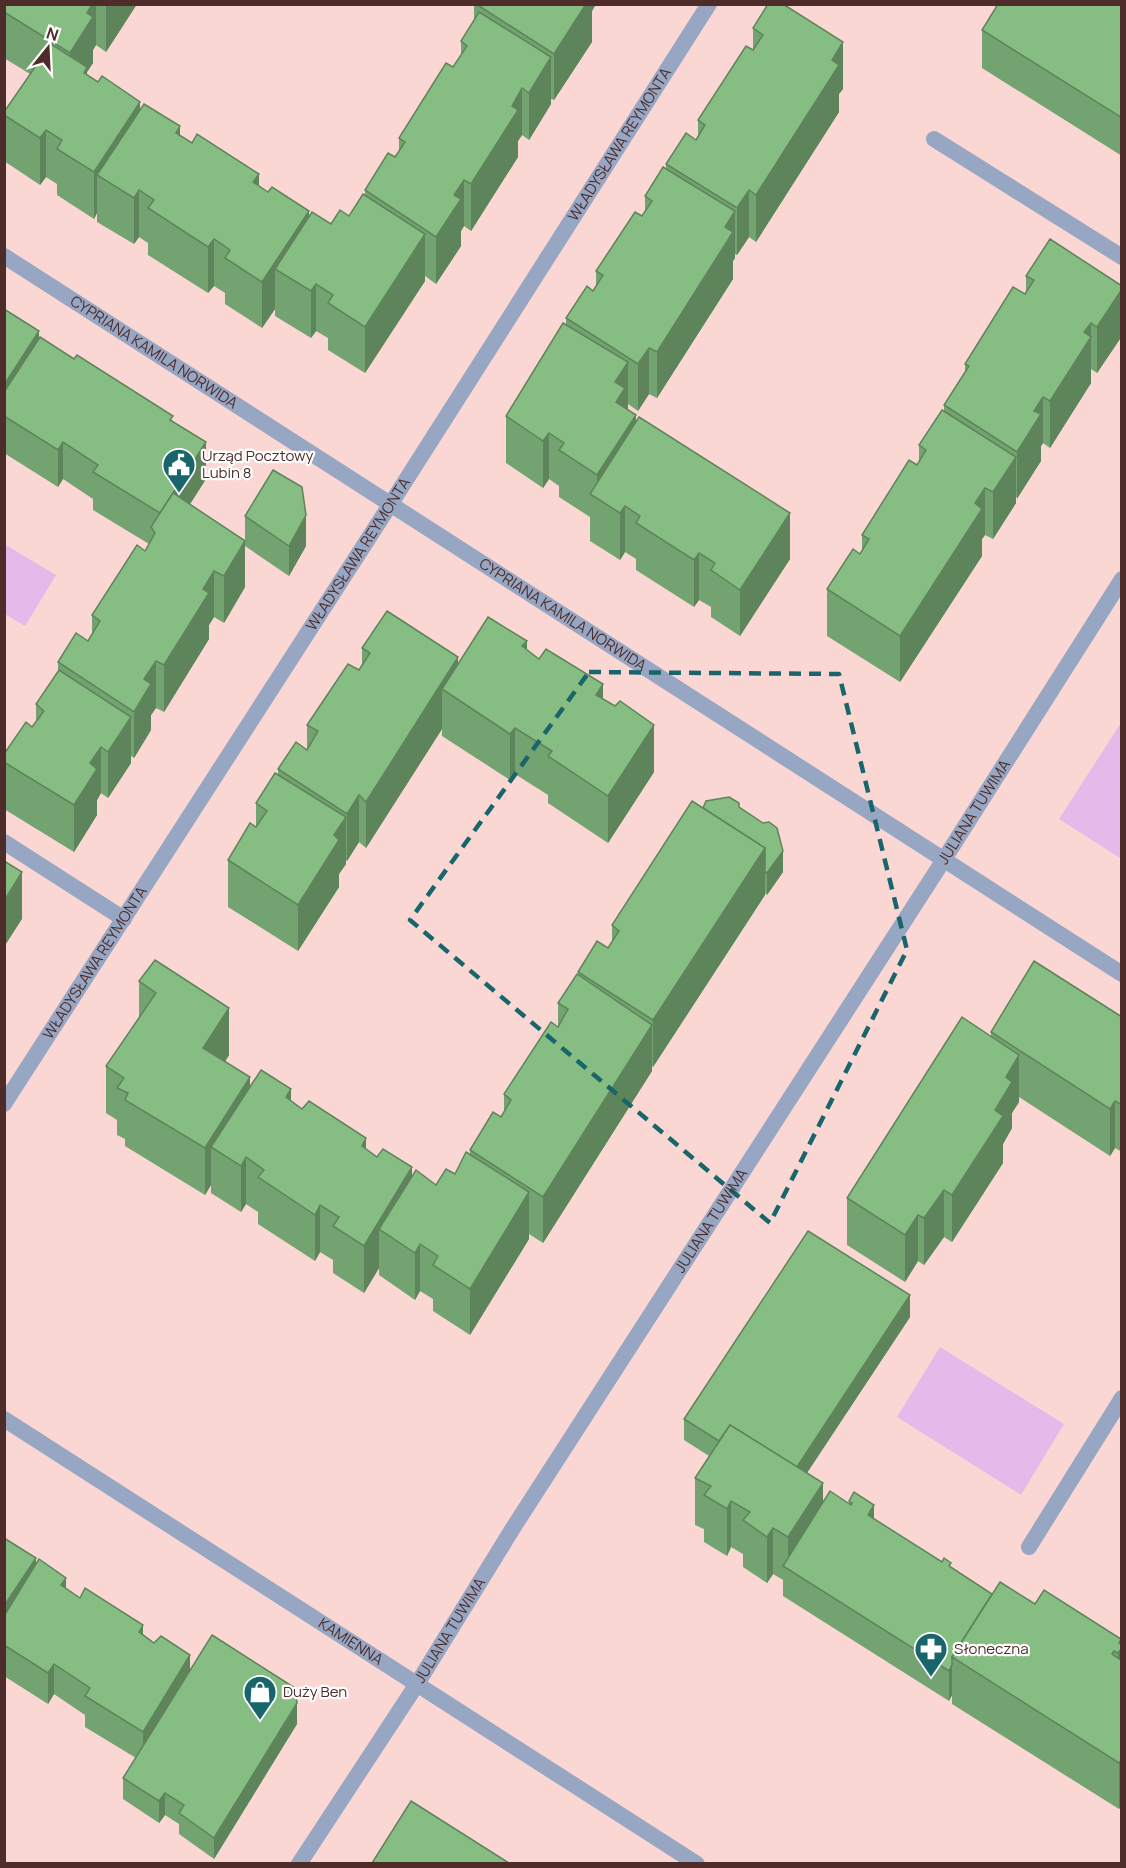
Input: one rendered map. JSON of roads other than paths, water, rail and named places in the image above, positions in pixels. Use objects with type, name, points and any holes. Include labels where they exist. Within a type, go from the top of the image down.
[{"type":"street","name":"WŁADYSŁAWA REYMONTA","points":[[4,1104],[709,4]]},
{"type":"street","points":[[934,139],[1122,257]]},
{"type":"street","name":"CYPRIANA KAMILA NORWIDA","points":[[4,256],[1122,974]]},
{"type":"street","name":"JULIANA TUWIMA","points":[[298,1863],[417,1684],[519,1518],[1122,579]]},
{"type":"street","points":[[4,842],[124,919]]},
{"type":"street","points":[[1029,1547],[1122,1398]]},
{"type":"street","name":"KAMIENNA","points":[[4,1419],[697,1863]]},
{"type":"place","name":"Urząd Pocztowy Lubin 8","points":[[179,494]]},
{"type":"place","name":"Słoneczna","points":[[931,1678]]},
{"type":"place","name":"Duży Ben","points":[[260,1721]]}]
